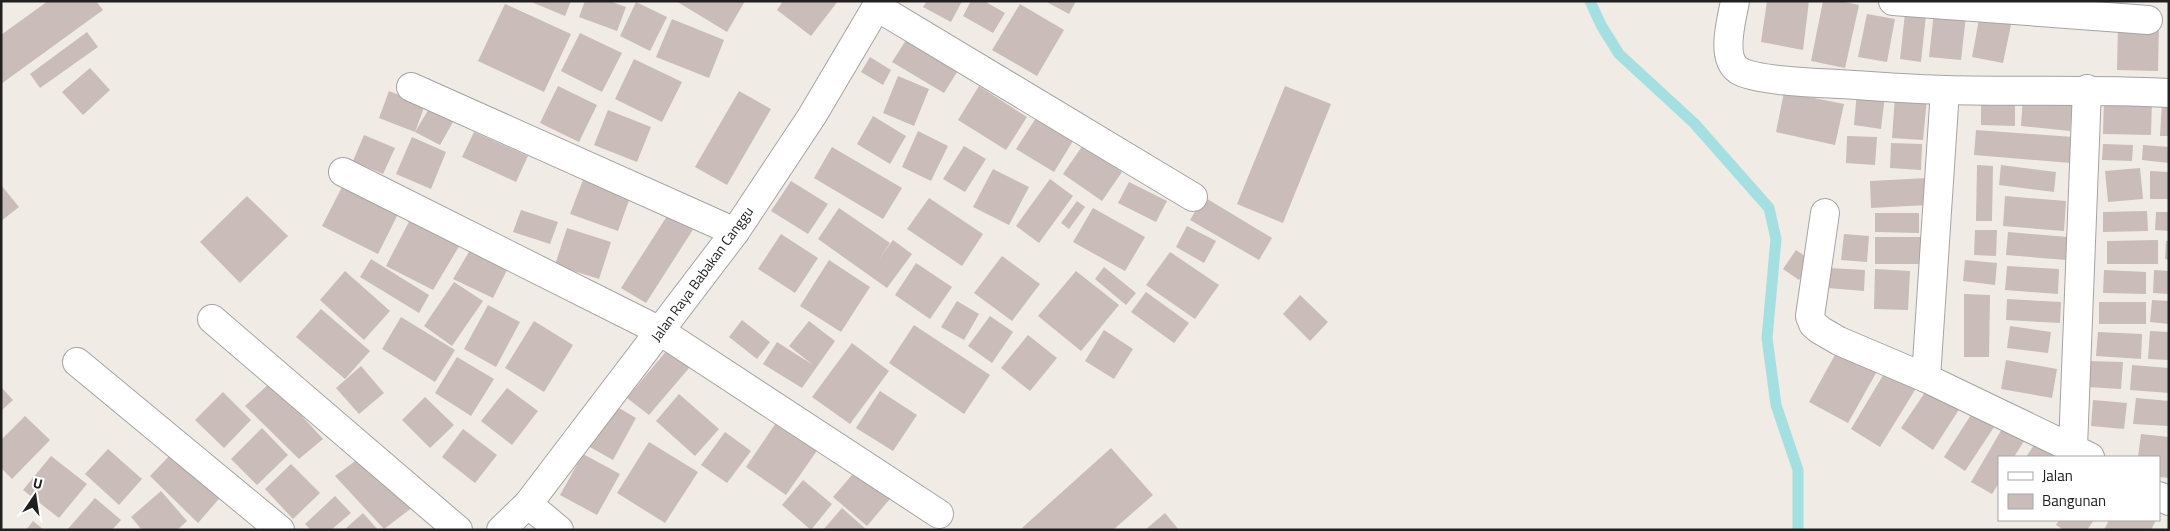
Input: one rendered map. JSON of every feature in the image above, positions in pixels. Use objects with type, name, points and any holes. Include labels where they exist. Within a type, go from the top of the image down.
[{"type":"street","points":[[1735,1],[1728,39],[1730,59],[1737,69],[1749,74],[1809,82],[1945,90],[2087,89],[2169,93]]},
{"type":"street","points":[[1893,1],[2083,9],[2148,20]]},
{"type":"street","points":[[879,4],[1193,196]]},
{"type":"street","name":"Jalan Raya Babakan Canggu","points":[[501,530],[528,504],[735,232],[812,116],[879,4]]},
{"type":"street","points":[[411,87],[735,232]]},
{"type":"street","points":[[1825,213],[1810,316],[1813,324],[1839,341],[1926,378],[2082,452],[2087,89]]},
{"type":"street","points":[[1926,378],[1945,90]]},
{"type":"street","points":[[343,172],[660,331],[939,514]]},
{"type":"street","points":[[212,319],[458,530]]},
{"type":"street","points":[[77,362],[280,530]]},
{"type":"street","points":[[528,504],[559,530]]},
{"type":"building","points":[[48,1],[96,1],[103,10],[1,84],[1,35]]},
{"type":"building","points":[[529,1],[571,1],[565,16]]},
{"type":"building","points":[[585,1],[609,1],[626,7],[617,31],[579,17]]},
{"type":"building","points":[[676,1],[745,1],[727,32]]},
{"type":"building","points":[[783,1],[838,1],[811,36],[777,10]]},
{"type":"building","points":[[927,1],[962,1],[951,22],[923,7]]},
{"type":"building","points":[[971,1],[984,1],[1005,13],[993,33],[963,16]]},
{"type":"building","points":[[1045,1],[1076,1],[1069,14]]},
{"type":"building","points":[[1767,1],[1809,1],[1803,50],[1761,42]]},
{"type":"building","points":[[1823,1],[1840,1],[1859,5],[1845,68],[1811,61]]},
{"type":"building","points":[[636,2],[667,17],[650,51],[620,36]]},
{"type":"building","points":[[505,4],[571,34],[544,92],[478,61]]},
{"type":"building","points":[[1020,4],[1064,30],[1037,76],[992,50]]},
{"type":"building","points":[[1934,12],[1966,16],[1961,60],[1929,57]]},
{"type":"building","points":[[1905,13],[1926,15],[1921,62],[1900,59]]},
{"type":"building","points":[[1867,14],[1895,19],[1887,62],[1858,57]]},
{"type":"building","points":[[1980,14],[2012,20],[2003,63],[1972,57]]},
{"type":"building","points":[[672,19],[724,40],[709,78],[656,57]]},
{"type":"building","points":[[2118,23],[2159,25],[2158,71],[2117,70]]},
{"type":"building","points":[[87,32],[98,47],[40,88],[30,74]]},
{"type":"building","points":[[580,33],[622,53],[602,92],[561,71]]},
{"type":"building","points":[[908,37],[959,69],[944,93],[892,62]]},
{"type":"building","points":[[870,57],[891,70],[883,85],[861,72]]},
{"type":"building","points":[[634,59],[682,82],[662,122],[615,99]]},
{"type":"building","points":[[90,68],[110,90],[83,115],[62,92]]},
{"type":"building","points":[[898,76],[929,89],[914,126],[883,113]]},
{"type":"building","points":[[558,86],[597,105],[579,142],[540,123]]},
{"type":"building","points":[[979,86],[1027,117],[1006,150],[958,120]]},
{"type":"building","points":[[1285,86],[1331,104],[1283,223],[1237,204]]},
{"type":"building","points":[[389,91],[425,105],[415,132],[379,118]]},
{"type":"building","points":[[739,91],[771,109],[727,185],[695,167]]},
{"type":"building","points":[[1784,92],[1844,104],[1835,145],[1776,132]]},
{"type":"building","points":[[1857,92],[1885,95],[1881,129],[1854,125]]},
{"type":"building","points":[[1981,95],[2015,95],[2015,126],[1981,125]]},
{"type":"building","points":[[1895,96],[1927,98],[1923,140],[1892,138]]},
{"type":"building","points":[[2023,96],[2073,100],[2070,131],[2021,126]]},
{"type":"building","points":[[2104,97],[2152,99],[2151,135],[2103,134]]},
{"type":"building","points":[[433,102],[457,115],[440,145],[415,132]]},
{"type":"building","points":[[2162,103],[2169,104],[2169,136],[2160,136]]},
{"type":"building","points":[[608,110],[651,127],[637,162],[594,145]]},
{"type":"building","points":[[873,116],[906,136],[890,164],[857,144]]},
{"type":"building","points":[[1036,118],[1073,141],[1054,172],[1016,149]]},
{"type":"building","points":[[1976,130],[2073,137],[2071,163],[1974,155]]},
{"type":"building","points":[[918,131],[948,146],[931,181],[902,167]]},
{"type":"building","points":[[474,132],[528,156],[516,182],[462,157]]},
{"type":"building","points":[[364,135],[395,148],[383,174],[353,161]]},
{"type":"building","points":[[1847,136],[1877,137],[1875,165],[1846,163]]},
{"type":"building","points":[[412,137],[446,152],[431,189],[396,174]]},
{"type":"building","points":[[1891,143],[1922,144],[1921,170],[1890,168]]},
{"type":"building","points":[[2103,144],[2133,145],[2132,161],[2102,160]]},
{"type":"building","points":[[1083,145],[1122,172],[1102,201],[1063,174]]},
{"type":"building","points":[[2143,145],[2169,147],[2169,163],[2142,160]]},
{"type":"building","points":[[964,146],[986,159],[965,192],[943,179]]},
{"type":"building","points":[[832,147],[902,188],[883,219],[814,178]]},
{"type":"building","points":[[1977,165],[1993,166],[1992,221],[1976,221]]},
{"type":"building","points":[[2001,165],[2056,172],[2054,192],[1999,185]]},
{"type":"building","points":[[2140,168],[2143,199],[2108,202],[2105,171]]},
{"type":"building","points":[[993,169],[1029,187],[1009,225],[973,207]]},
{"type":"building","points":[[2150,171],[2169,172],[2169,199],[2150,199]]},
{"type":"building","points":[[586,172],[633,189],[618,231],[570,214]]},
{"type":"building","points":[[1927,178],[1928,205],[1871,208],[1870,181]]},
{"type":"building","points":[[1050,179],[1073,196],[1039,243],[1016,226]]},
{"type":"building","points":[[791,181],[828,204],[808,234],[771,211]]},
{"type":"building","points":[[1129,182],[1167,201],[1156,222],[1118,203]]},
{"type":"building","points":[[1,185],[19,207],[1,221]]},
{"type":"building","points":[[342,187],[398,214],[378,254],[322,226]]},
{"type":"building","points":[[247,196],[288,236],[240,283],[200,242]]},
{"type":"building","points":[[2005,196],[2066,201],[2064,231],[2003,226]]},
{"type":"building","points":[[1204,197],[1272,238],[1259,260],[1190,220]]},
{"type":"building","points":[[929,198],[983,234],[962,266],[907,229]]},
{"type":"building","points":[[1077,201],[1085,207],[1069,229],[1061,223]]},
{"type":"building","points":[[839,208],[890,243],[878,260],[893,240],[912,254],[887,288],[818,239]]},
{"type":"building","points":[[1093,208],[1145,237],[1125,271],[1073,242]]},
{"type":"building","points":[[521,210],[558,222],[550,244],[513,232]]},
{"type":"building","points":[[2147,211],[2148,231],[2103,232],[2103,212]]},
{"type":"building","points":[[2156,212],[2169,212],[2169,231],[2155,230]]},
{"type":"building","points":[[669,213],[694,228],[646,303],[621,288]]},
{"type":"building","points":[[1875,213],[1919,213],[1919,233],[1875,232]]},
{"type":"building","points":[[412,216],[461,243],[433,290],[386,266]]},
{"type":"building","points":[[1187,226],[1216,241],[1204,263],[1176,247]]},
{"type":"building","points":[[567,228],[611,242],[599,279],[555,265]]},
{"type":"building","points":[[1975,230],[1997,230],[1996,256],[1974,255]]},
{"type":"building","points":[[2008,232],[2068,237],[2066,260],[2006,255]]},
{"type":"building","points":[[781,234],[818,258],[795,293],[758,269]]},
{"type":"building","points":[[1844,234],[1869,236],[1867,262],[1841,260]]},
{"type":"building","points":[[1875,237],[1925,237],[1924,264],[1875,264]]},
{"type":"building","points":[[2158,240],[2158,264],[2107,264],[2107,241]]},
{"type":"building","points":[[2166,241],[2169,241],[2169,260],[2165,259]]},
{"type":"building","points":[[473,245],[509,266],[493,298],[453,279]]},
{"type":"building","points":[[1796,250],[1812,261],[1799,280],[1783,269]]},
{"type":"building","points":[[1170,252],[1219,285],[1195,319],[1146,285]]},
{"type":"building","points":[[1002,256],[1040,284],[1012,321],[974,293]]},
{"type":"building","points":[[371,259],[429,295],[419,313],[360,277]]},
{"type":"building","points":[[829,260],[870,287],[841,332],[800,306]]},
{"type":"building","points":[[1965,260],[1997,263],[1995,285],[1963,281]]},
{"type":"building","points":[[916,263],[952,287],[930,319],[895,295]]},
{"type":"building","points":[[2007,266],[2059,269],[2058,294],[2005,290]]},
{"type":"building","points":[[1104,267],[1136,293],[1126,305],[1095,279]]},
{"type":"building","points":[[1830,268],[1865,270],[1864,291],[1828,288]]},
{"type":"building","points":[[1875,269],[1910,271],[1908,310],[1874,309]]},
{"type":"building","points":[[2104,270],[2146,272],[2146,294],[2103,293]]},
{"type":"building","points":[[2154,270],[2169,271],[2169,294],[2153,293]]},
{"type":"building","points":[[345,271],[390,311],[364,340],[320,300]]},
{"type":"building","points":[[1076,271],[1119,305],[1081,351],[1038,316]]},
{"type":"building","points":[[454,282],[483,301],[452,346],[424,326]]},
{"type":"building","points":[[1146,292],[1189,323],[1174,343],[1131,312]]},
{"type":"building","points":[[1964,294],[1990,295],[1989,357],[1964,357]]},
{"type":"building","points":[[1300,295],[1328,322],[1310,341],[1283,314]]},
{"type":"building","points":[[2007,299],[2061,302],[2060,323],[2006,320]]},
{"type":"building","points":[[2152,300],[2169,301],[2169,324],[2150,322]]},
{"type":"building","points":[[957,301],[979,314],[964,340],[941,327]]},
{"type":"building","points":[[2099,302],[2146,302],[2146,324],[2099,324]]},
{"type":"building","points":[[488,305],[520,322],[496,367],[464,349]]},
{"type":"building","points":[[321,309],[370,351],[345,379],[296,337]]},
{"type":"building","points":[[990,316],[1013,332],[992,363],[968,346]]},
{"type":"building","points":[[401,317],[455,350],[435,382],[382,349]]},
{"type":"building","points":[[742,320],[770,342],[757,359],[729,337]]},
{"type":"building","points":[[534,321],[573,345],[544,392],[505,368]]},
{"type":"building","points":[[809,321],[835,341],[802,388],[763,364],[777,342],[813,365],[789,346]]},
{"type":"building","points":[[914,325],[990,375],[964,414],[889,363]]},
{"type":"building","points":[[2010,326],[2051,332],[2048,353],[2007,348]]},
{"type":"building","points":[[1104,330],[1133,349],[1114,379],[1085,361]]},
{"type":"building","points":[[2150,331],[2169,332],[2169,360],[2148,359]]},
{"type":"building","points":[[2098,332],[2142,334],[2141,359],[2096,356]]},
{"type":"building","points":[[1028,335],[1057,358],[1030,391],[1001,368]]},
{"type":"building","points":[[673,343],[695,361],[649,415],[627,398]]},
{"type":"building","points":[[852,343],[889,371],[850,424],[812,397]]},
{"type":"building","points":[[1841,344],[1880,366],[1848,423],[1809,402]]},
{"type":"building","points":[[457,357],[494,379],[471,416],[435,393]]},
{"type":"building","points":[[2006,360],[2057,369],[2052,398],[2001,389]]},
{"type":"building","points":[[2088,361],[2123,362],[2121,389],[2087,387]]},
{"type":"building","points":[[2132,365],[2169,368],[2169,393],[2130,390]]},
{"type":"building","points":[[361,366],[384,393],[359,414],[336,388]]},
{"type":"building","points":[[1888,367],[1918,385],[1880,447],[1851,429]]},
{"type":"building","points":[[271,382],[323,439],[299,459],[245,406]]},
{"type":"building","points":[[1,387],[13,400],[1,411]]},
{"type":"building","points":[[507,388],[538,411],[512,445],[481,421]]},
{"type":"building","points":[[1928,388],[1960,408],[1933,450],[1901,428]]},
{"type":"building","points":[[880,391],[917,415],[893,451],[856,428]]},
{"type":"building","points":[[223,392],[251,420],[224,448],[195,420]]},
{"type":"building","points":[[679,394],[719,429],[695,456],[656,421]]},
{"type":"building","points":[[425,397],[454,425],[430,448],[402,420]]},
{"type":"building","points":[[2136,398],[2169,401],[2169,426],[2133,424]]},
{"type":"building","points":[[2093,400],[2127,403],[2124,429],[2091,426]]},
{"type":"building","points":[[612,404],[636,418],[613,460],[588,446]]},
{"type":"building","points":[[1976,407],[1998,421],[1965,471],[1944,457]]},
{"type":"building","points":[[25,416],[50,440],[12,479],[1,468],[1,440]]},
{"type":"building","points":[[780,417],[821,445],[786,495],[746,467]]},
{"type":"building","points":[[2006,422],[2028,435],[2015,456],[1998,456],[1998,485],[1992,494],[1971,482]]},
{"type":"building","points":[[262,428],[288,455],[257,485],[231,459]]},
{"type":"building","points":[[463,429],[497,455],[475,483],[442,457]]},
{"type":"building","points":[[725,432],[751,451],[727,483],[701,465]]},
{"type":"building","points":[[2141,434],[2169,437],[2169,478],[2160,477],[2160,456],[2138,456]]},
{"type":"building","points":[[2038,439],[2064,456],[2027,456]]},
{"type":"building","points":[[649,442],[698,472],[665,523],[617,493]]},
{"type":"building","points":[[1111,448],[1153,495],[1113,530],[1024,530],[1022,528]]},
{"type":"building","points":[[108,449],[142,479],[119,505],[85,474]]},
{"type":"building","points":[[174,451],[224,493],[198,523],[150,476]]},
{"type":"building","points":[[583,454],[620,474],[597,515],[560,495]]},
{"type":"building","points":[[51,456],[87,484],[59,518],[23,490]]},
{"type":"building","points":[[362,456],[413,507],[384,529],[335,476]]},
{"type":"building","points":[[291,464],[320,493],[293,519],[265,489]]},
{"type":"building","points":[[858,468],[895,493],[867,526],[833,497]]},
{"type":"building","points":[[803,480],[832,504],[811,530],[782,505]]},
{"type":"building","points":[[161,491],[187,521],[177,530],[142,530],[131,517]]},
{"type":"building","points":[[335,496],[351,513],[331,530],[311,530],[305,524]]},
{"type":"building","points":[[95,498],[121,520],[112,530],[67,530]]},
{"type":"building","points":[[842,508],[867,530],[823,530]]},
{"type":"building","points":[[363,513],[378,530],[344,530]]},
{"type":"building","points":[[1165,513],[1179,530],[1145,530]]},
{"type":"building","points":[[33,521],[44,530],[26,530]]},
{"type":"building","points":[[2058,521],[2093,521],[2087,530],[2064,530],[2056,525]]},
{"type":"building","points":[[2108,521],[2156,521],[2151,530],[2104,530]]},
{"type":"waterway","points":[[1590,1],[1601,25],[1619,54],[1694,123],[1769,208],[1776,239],[1767,338],[1776,405],[1798,470],[1798,530]]}]
